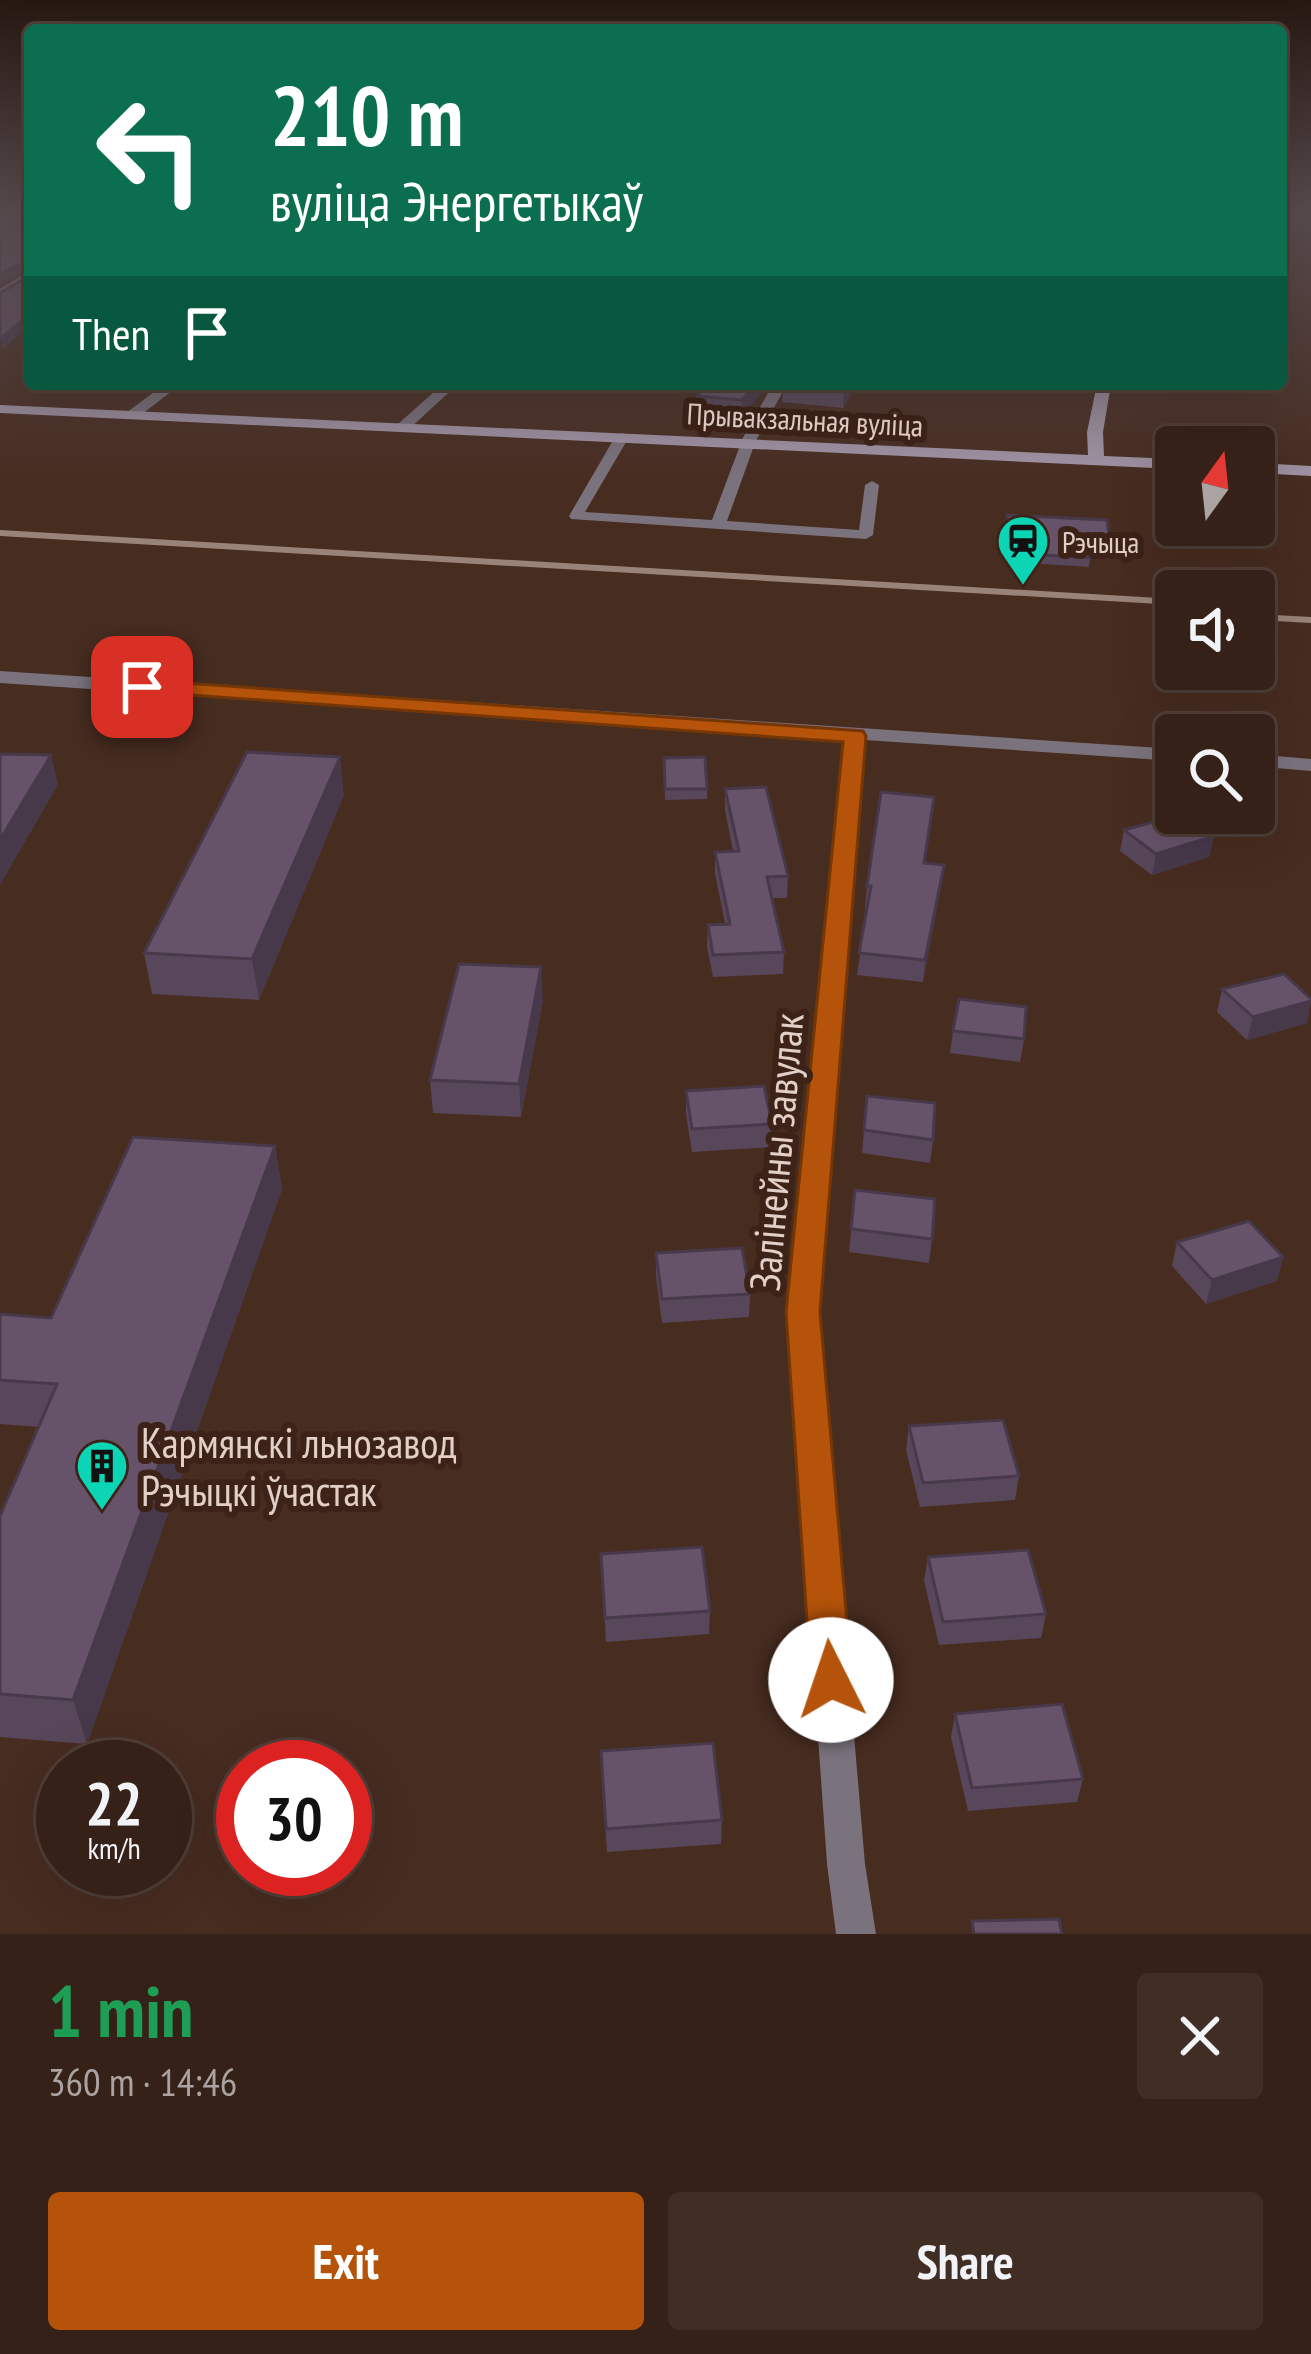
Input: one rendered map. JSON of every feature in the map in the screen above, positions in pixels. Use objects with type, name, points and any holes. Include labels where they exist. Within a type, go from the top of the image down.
[{"type":"main road","points":[[1096,460],[1095,431],[1103,390]]},
{"type":"main road","name":"Прывакзальная вуліца","points":[[0,409],[1155,463]]},
{"type":"main road","points":[[1275,469],[1311,471]]},
{"type":"street","points":[[132,415],[166,390]]},
{"type":"street","points":[[403,427],[444,390]]},
{"type":"street","points":[[748,443],[777,390]]},
{"type":"street","points":[[0,677],[1155,754]]},
{"type":"street","name":"Залінейны завулак","points":[[855,736],[803,1312],[846,1864],[856,1934]]},
{"type":"street","points":[[1275,761],[1311,764]]},
{"type":"lane","points":[[622,437],[576,516],[866,535],[872,485]]},
{"type":"lane","points":[[718,525],[748,443]]},
{"type":"building","points":[[0,303],[24,303],[24,319],[0,339]]},
{"type":"building","points":[[702,390],[751,390],[742,400],[697,396]]},
{"type":"building","points":[[1007,515],[1107,520],[1111,550],[1089,549],[1090,558],[1030,554],[1029,546],[1010,544]]},
{"type":"building","points":[[247,752],[340,757],[252,959],[144,953]]},
{"type":"building","points":[[0,754],[51,755],[0,840]]},
{"type":"building","points":[[705,757],[707,789],[665,789],[664,758]]},
{"type":"building","points":[[766,787],[788,876],[767,877],[784,952],[713,955],[708,925],[730,924],[715,852],[739,851],[725,789]]},
{"type":"building","points":[[881,792],[934,797],[924,863],[944,865],[925,960],[859,953]]},
{"type":"building","points":[[1155,822],[1155,834],[1214,836],[1156,854],[1124,830]]},
{"type":"building","points":[[459,964],[541,967],[519,1084],[430,1080]]},
{"type":"building","points":[[1284,974],[1311,1001],[1253,1017],[1222,989]]},
{"type":"building","points":[[959,999],[1026,1007],[1024,1039],[953,1031]]},
{"type":"building","points":[[764,1086],[772,1124],[692,1129],[686,1091]]},
{"type":"building","points":[[867,1096],[935,1103],[933,1140],[864,1130]]},
{"type":"building","name":"Кармянскі льнозавод Рэчыцкі ўчастак","points":[[133,1137],[275,1146],[73,1700],[0,1694],[0,1516],[57,1384],[0,1380],[0,1314],[51,1318]]},
{"type":"building","points":[[855,1190],[935,1199],[932,1239],[851,1229]]},
{"type":"building","points":[[1249,1221],[1283,1257],[1212,1280],[1177,1242]]},
{"type":"building","points":[[742,1248],[750,1294],[662,1299],[656,1253]]},
{"type":"building","points":[[1003,1420],[1019,1476],[923,1483],[909,1426]]},
{"type":"building","points":[[702,1547],[710,1611],[605,1618],[601,1554]]},
{"type":"building","points":[[1028,1550],[1046,1614],[943,1622],[928,1557]]},
{"type":"building","points":[[1062,1704],[1083,1779],[972,1788],[955,1714]]},
{"type":"building","points":[[713,1743],[722,1820],[606,1829],[601,1751]]},
{"type":"building","points":[[1059,1919],[1062,1934],[974,1934],[972,1921]]},
{"type":"railway","points":[[0,533],[1155,601]]},
{"type":"railway","points":[[1275,618],[1311,620]]},
{"type":"place","name":"Рэчыца","points":[[1023,587]]},
{"type":"place","name":"Кармянскі льнозавод Рэчыцкі ўчастак","points":[[102,1512]]},
{"type":"route","points":[[142,687],[855,736],[803,1312],[831,1680]]}]
